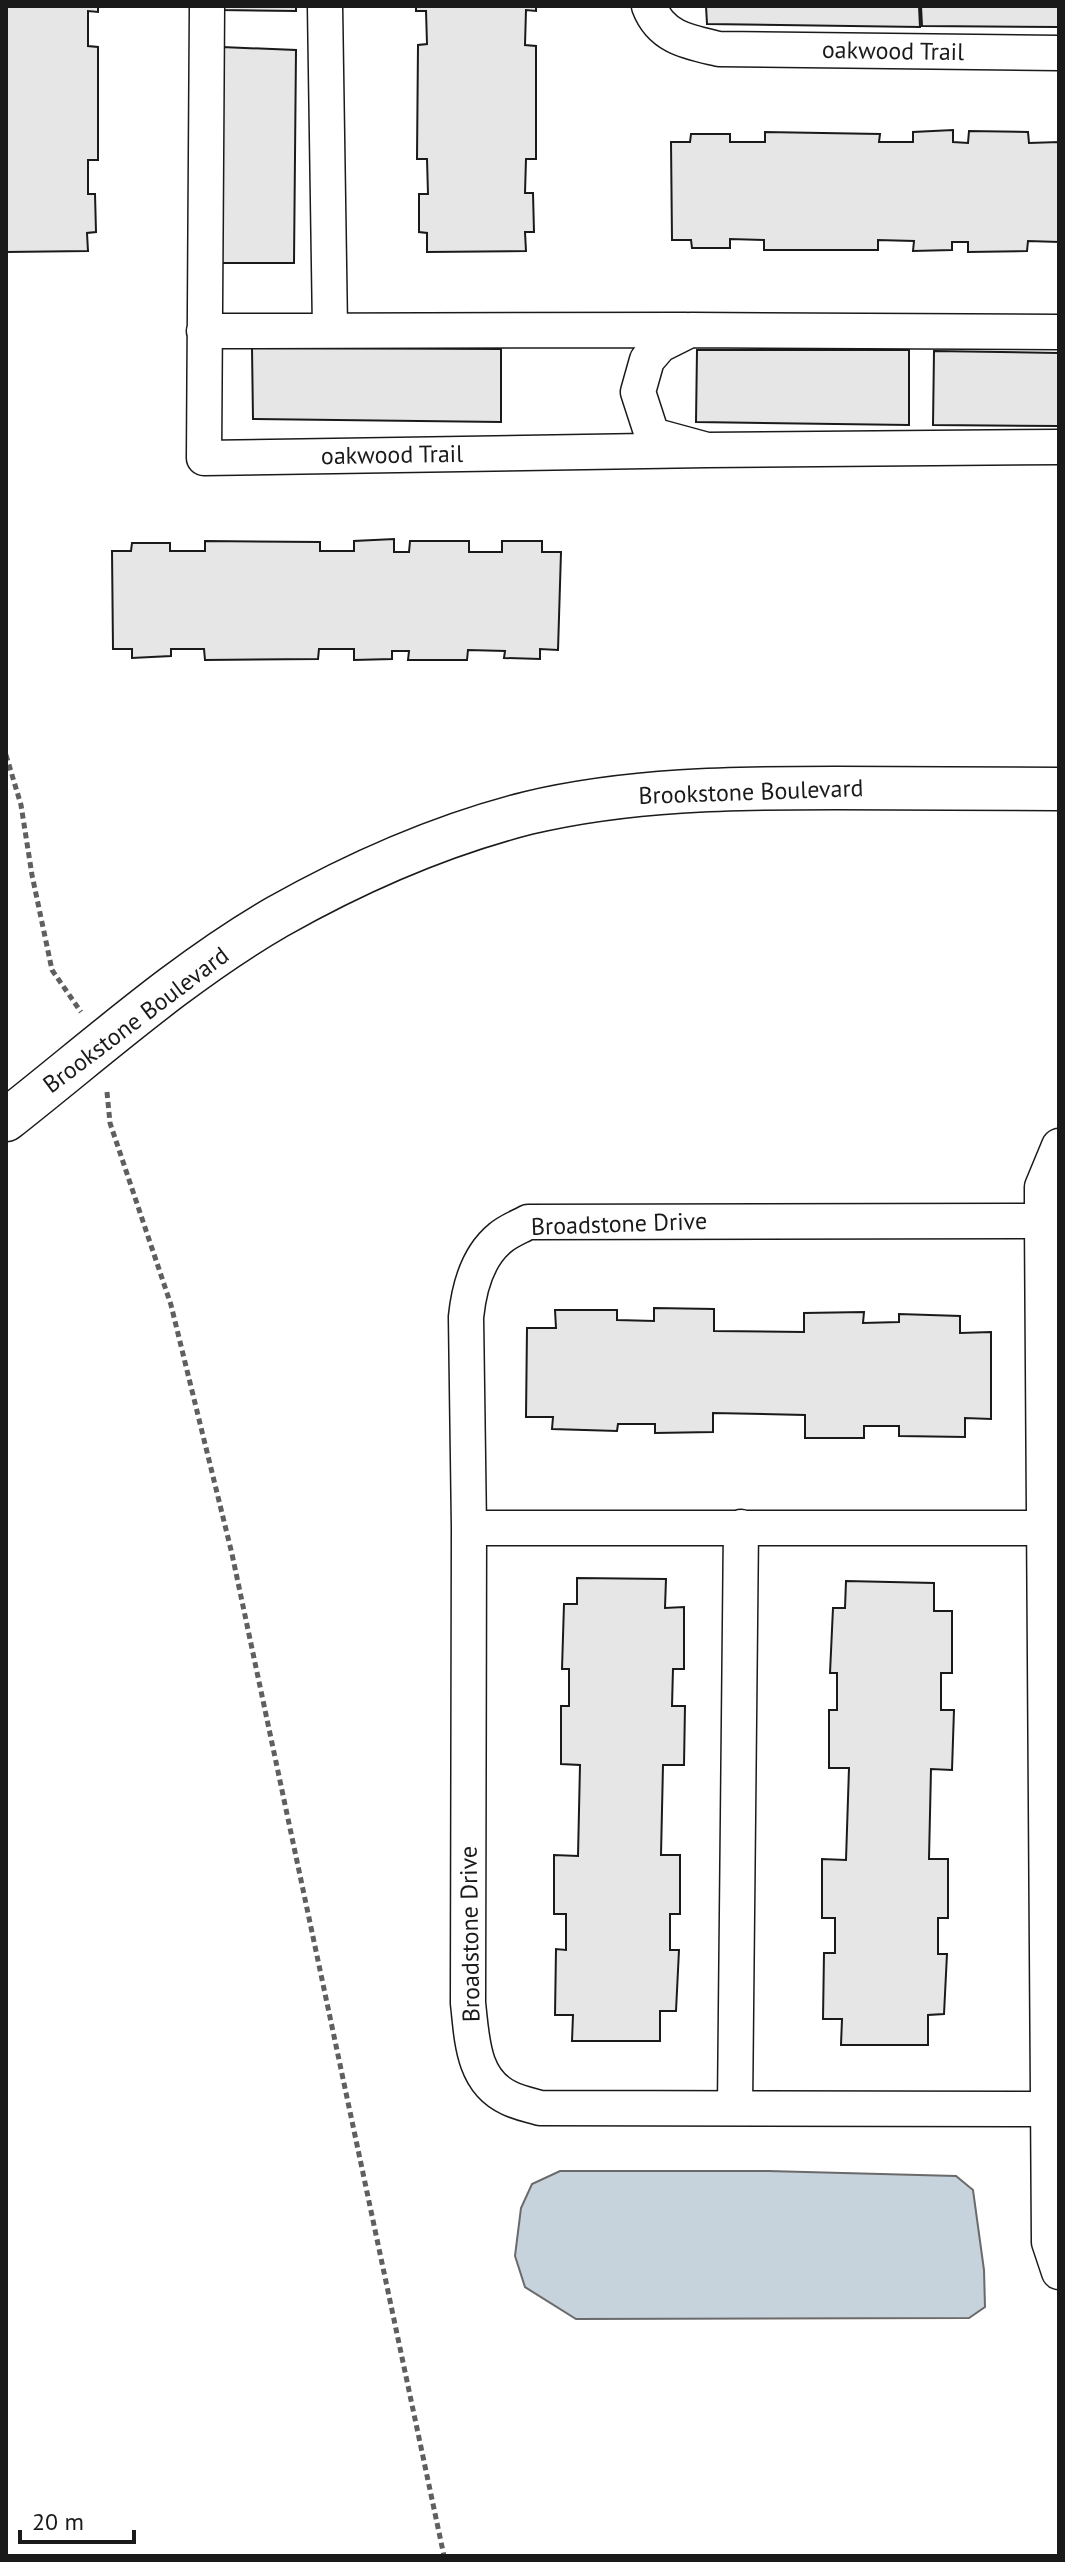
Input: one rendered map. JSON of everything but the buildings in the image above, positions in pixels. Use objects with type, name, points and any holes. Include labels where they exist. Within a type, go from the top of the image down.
[{"type":"street","name":"oakwood Trail","points":[[207,6],[204,458],[1059,447]]},
{"type":"street","points":[[325,6],[330,329]]},
{"type":"street","name":"oakwood Trail","points":[[649,6],[655,22],[671,34],[719,49],[1059,53]]},
{"type":"street","name":"oakwood Trail","points":[[690,330],[660,345],[647,360],[638,392],[652,435],[707,450]]},
{"type":"street","points":[[204,331],[1059,332]]},
{"type":"street","name":"Brookstone Boulevard","points":[[6,1120],[201,966],[277,917],[356,876],[434,844],[529,813],[627,796],[701,790],[1059,789]]},
{"type":"street","points":[[1059,1146],[1042,1187],[1052,1422],[1045,1528],[1053,1998],[1047,2109],[1049,2242],[1059,2272]]},
{"type":"street","name":"Broadstone Drive","points":[[1042,1221],[528,1222],[500,1238],[479,1265],[468,1293],[466,1317],[468,2003],[474,2054],[487,2081],[507,2098],[540,2108],[1047,2109]]},
{"type":"street","points":[[735,2107],[741,1527]]},
{"type":"street","points":[[469,1528],[1045,1528]]},
{"type":"path","points":[[6,755],[21,805],[52,970],[102,1045],[110,1123],[171,1305],[232,1554],[444,2556]]},
{"type":"shaded area","points":[[560,2171],[768,2171],[956,2176],[973,2190],[984,2270],[985,2307],[969,2318],[576,2319],[525,2287],[515,2256],[521,2208],[532,2184]]}]
